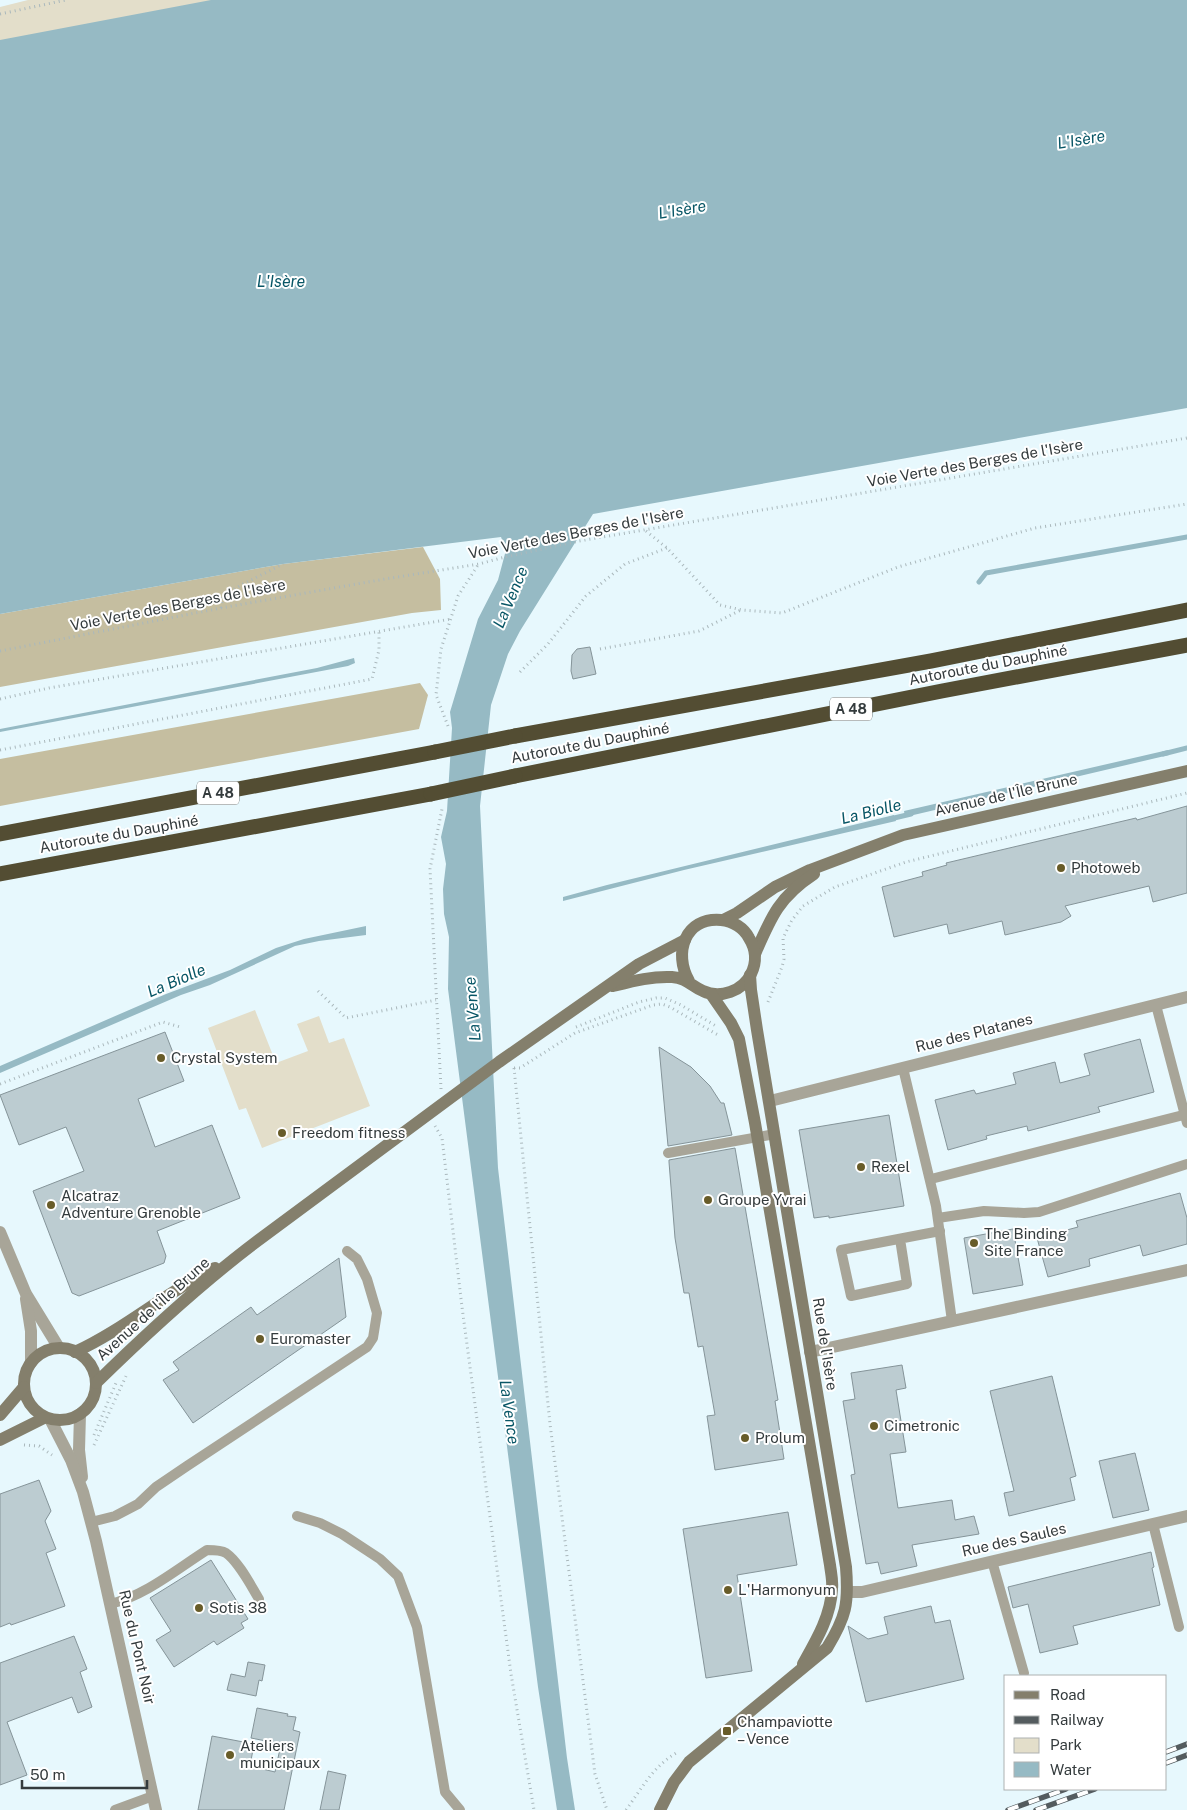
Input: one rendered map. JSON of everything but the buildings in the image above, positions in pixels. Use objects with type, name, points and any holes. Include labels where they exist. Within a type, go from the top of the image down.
[{"type":"highway","name":"Autoroute du Dauphiné","points":[[0,834],[515,736],[931,661],[1187,610]]},
{"type":"highway","name":"Autoroute du Dauphiné","points":[[0,874],[431,794],[922,695],[1187,645]]},
{"type":"street","name":"Avenue de l'Île Brune","points":[[723,920],[737,914],[775,887],[810,870],[903,835],[1187,771]]},
{"type":"street","name":"Avenue de l'Île Brune","points":[[755,954],[780,902],[806,879],[834,860]]},
{"type":"street","points":[[723,920],[733,923],[745,932],[753,944],[755,954],[754,965],[750,975],[734,991],[723,994],[711,994],[703,992],[689,981],[681,961],[681,950],[690,933],[705,922],[723,920]]},
{"type":"street","name":"Avenue de l'Île Brune","points":[[96,1383],[146,1333],[233,1259],[425,1117],[447,1093],[499,1062],[639,964],[685,940]]},
{"type":"street","name":"Rue de l'Isère","points":[[660,1810],[674,1782],[689,1762],[828,1648],[839,1629],[845,1611],[848,1592],[750,975]]},
{"type":"street","name":"Avenue de l'Île Brune","points":[[608,987],[648,978],[675,977],[689,981]]},
{"type":"street","name":"Rue de l'Isère","points":[[711,994],[731,1023],[739,1039],[758,1137],[831,1576],[832,1588],[829,1609],[819,1635],[800,1671]]},
{"type":"street","name":"Rue des Platanes","points":[[770,1101],[1187,997]]},
{"type":"street","points":[[752,1105],[770,1101]]},
{"type":"street","points":[[0,1232],[26,1294],[59,1348]]},
{"type":"street","name":"Avenue de l'Île Brune","points":[[75,1352],[106,1336],[192,1279],[233,1259]]},
{"type":"street","points":[[810,1352],[1187,1270]]},
{"type":"street","points":[[26,1294],[31,1331],[31,1363]]},
{"type":"street","points":[[59,1348],[75,1352],[84,1357],[94,1372],[96,1383],[92,1400],[80,1414],[66,1420],[47,1418],[31,1407],[26,1398],[24,1388],[25,1375],[31,1363],[43,1353],[59,1348]]},
{"type":"street","points":[[0,1414],[24,1388]]},
{"type":"street","name":"Rue du Pont Noir","points":[[80,1414],[79,1450],[83,1492]]},
{"type":"street","points":[[0,1440],[47,1418]]},
{"type":"street","name":"Rue du Pont Noir","points":[[47,1418],[71,1460],[83,1492],[156,1810]]},
{"type":"street","name":"Rue des Saules","points":[[848,1592],[862,1592],[1187,1516]]},
{"type":"street","points":[[831,1576],[848,1592]]},
{"type":"lane","points":[[930,1179],[1004,1159],[1186,1117],[1156,1005]]},
{"type":"lane","points":[[903,1068],[938,1218],[952,1321]]},
{"type":"lane","points":[[668,1153],[775,1134]]},
{"type":"lane","points":[[938,1218],[984,1211],[1039,1212],[1187,1164]]},
{"type":"lane","points":[[900,1239],[907,1284],[851,1296],[840,1250],[900,1239],[940,1232]]},
{"type":"lane","points":[[91,1522],[115,1516],[138,1504],[156,1487],[367,1347],[373,1338],[378,1314],[367,1279],[357,1259],[347,1251]]},
{"type":"lane","points":[[297,1516],[320,1523],[342,1534],[380,1559],[398,1576],[417,1627],[445,1792],[460,1810]]},
{"type":"lane","points":[[1153,1524],[1179,1627]]},
{"type":"lane","points":[[110,1604],[122,1601],[149,1587],[207,1550],[226,1553],[238,1567],[259,1599]]},
{"type":"lane","points":[[992,1561],[1024,1673]]},
{"type":"lane","points":[[115,1810],[153,1796]]},
{"type":"path","points":[[0,14],[66,0]]},
{"type":"path","name":"Voie Verte des Berges de l'Isère","points":[[0,651],[220,608],[479,564],[579,541],[1187,438]]},
{"type":"path","points":[[646,530],[667,548],[720,605],[742,610],[782,612],[898,567],[1035,528],[1187,504]]},
{"type":"path","points":[[520,672],[548,644],[586,596],[625,564],[667,548]]},
{"type":"path","points":[[220,608],[223,596],[284,564]]},
{"type":"path","points":[[448,726],[436,695],[441,649],[458,596],[479,564]]},
{"type":"path","points":[[600,649],[699,631],[742,610]]},
{"type":"path","points":[[0,698],[451,619]]},
{"type":"path","points":[[0,750],[372,678],[379,650],[380,632]]},
{"type":"path","points":[[766,1006],[782,966],[784,959],[783,938],[792,920],[803,906],[835,887],[906,862],[1187,793]]},
{"type":"path","points":[[442,809],[430,869],[436,1000],[447,1093]]},
{"type":"path","points":[[318,991],[346,1018],[436,1000]]},
{"type":"path","points":[[514,1068],[574,1028],[639,1002],[656,998],[665,998],[681,1005],[713,1025],[722,1026]]},
{"type":"path","points":[[514,1068],[520,1068],[575,1033],[653,1005],[662,1004],[670,1007],[718,1035]]},
{"type":"path","points":[[0,1084],[163,1022],[180,1027]]},
{"type":"path","points":[[514,1068],[550,1424],[595,1774],[607,1810]]},
{"type":"path","points":[[425,1117],[434,1125],[442,1138],[462,1307],[510,1665],[534,1810]]},
{"type":"path","points":[[88,1448],[119,1376]]},
{"type":"path","points":[[18,1444],[24,1441]]},
{"type":"path","points":[[626,1810],[653,1771],[667,1758],[682,1749]]},
{"type":"green space","points":[[28,0],[490,0],[0,100],[0,7]]},
{"type":"green space","points":[[255,1010],[276,1063],[308,1051],[297,1024],[319,1016],[329,1043],[344,1038],[370,1106],[262,1148],[246,1108],[239,1110],[208,1028]]},
{"type":"shaded area","points":[[423,547],[440,579],[441,610],[412,613],[0,687],[0,614],[283,564]]},
{"type":"shaded area","points":[[420,683],[428,695],[419,729],[0,806],[0,759]]},
{"type":"water","name":"L'Isère","points":[[211,0],[1187,0],[1187,408],[593,514],[520,631],[508,654],[491,705],[480,806],[498,1168],[567,1758],[575,1810],[557,1810],[538,1687],[448,989],[449,937],[444,914],[443,889],[446,864],[441,837],[447,811],[452,728],[450,712],[478,619],[498,580],[506,550],[501,537],[283,564],[0,614],[0,40]]},
{"type":"water","points":[[354,658],[355,663],[348,666],[0,732],[0,729],[317,668]]},
{"type":"water","points":[[1168,750],[1169,755],[905,817],[904,811]]},
{"type":"water","points":[[894,815],[896,821],[684,870],[563,901],[563,897],[607,885]]},
{"type":"water","points":[[366,926],[366,935],[295,946],[210,985],[181,995],[0,1073],[0,1066],[166,994],[230,970],[276,948],[304,939]]},
{"type":"waterway","points":[[979,582],[986,573],[1187,537]]},
{"type":"waterway","name":"La Biolle","points":[[1163,754],[1187,748]]},
{"type":"waterway","name":"La Biolle","points":[[890,819],[911,814]]},
{"type":"railway","points":[[1167,1752],[1187,1744]]},
{"type":"railway","points":[[1167,1763],[1187,1755]]},
{"type":"railway","points":[[1008,1810],[1063,1790]]},
{"type":"railway","points":[[1036,1810],[1092,1790]]},
{"type":"place","name":"Photoweb","points":[[1061,868]]},
{"type":"place","name":"Crystal System","points":[[161,1058]]},
{"type":"place","name":"Freedom fitness","points":[[282,1133]]},
{"type":"place","name":"Rexel","points":[[861,1167]]},
{"type":"place","name":"Groupe Yvrai","points":[[708,1200]]},
{"type":"place","name":"Alcatraz Adventure Grenoble","points":[[51,1205]]},
{"type":"place","name":"The Binding Site France","points":[[974,1243]]},
{"type":"place","name":"Euromaster","points":[[260,1339]]},
{"type":"place","name":"Cimetronic","points":[[874,1426]]},
{"type":"place","name":"Prolum","points":[[745,1438]]},
{"type":"place","name":"L'Harmonyum","points":[[728,1590]]},
{"type":"place","name":"Sotis 38","points":[[199,1608]]},
{"type":"place","name":"Champaviotte – Vence","points":[[727,1731]]},
{"type":"place","name":"Ateliers municipaux","points":[[230,1755]]},
{"type":"water label","name":"La Vence","points":[[510,597]]},
{"type":"water label","name":"La Vence","points":[[472,1009]]},
{"type":"water label","name":"La Vence","points":[[510,1412]]}]
